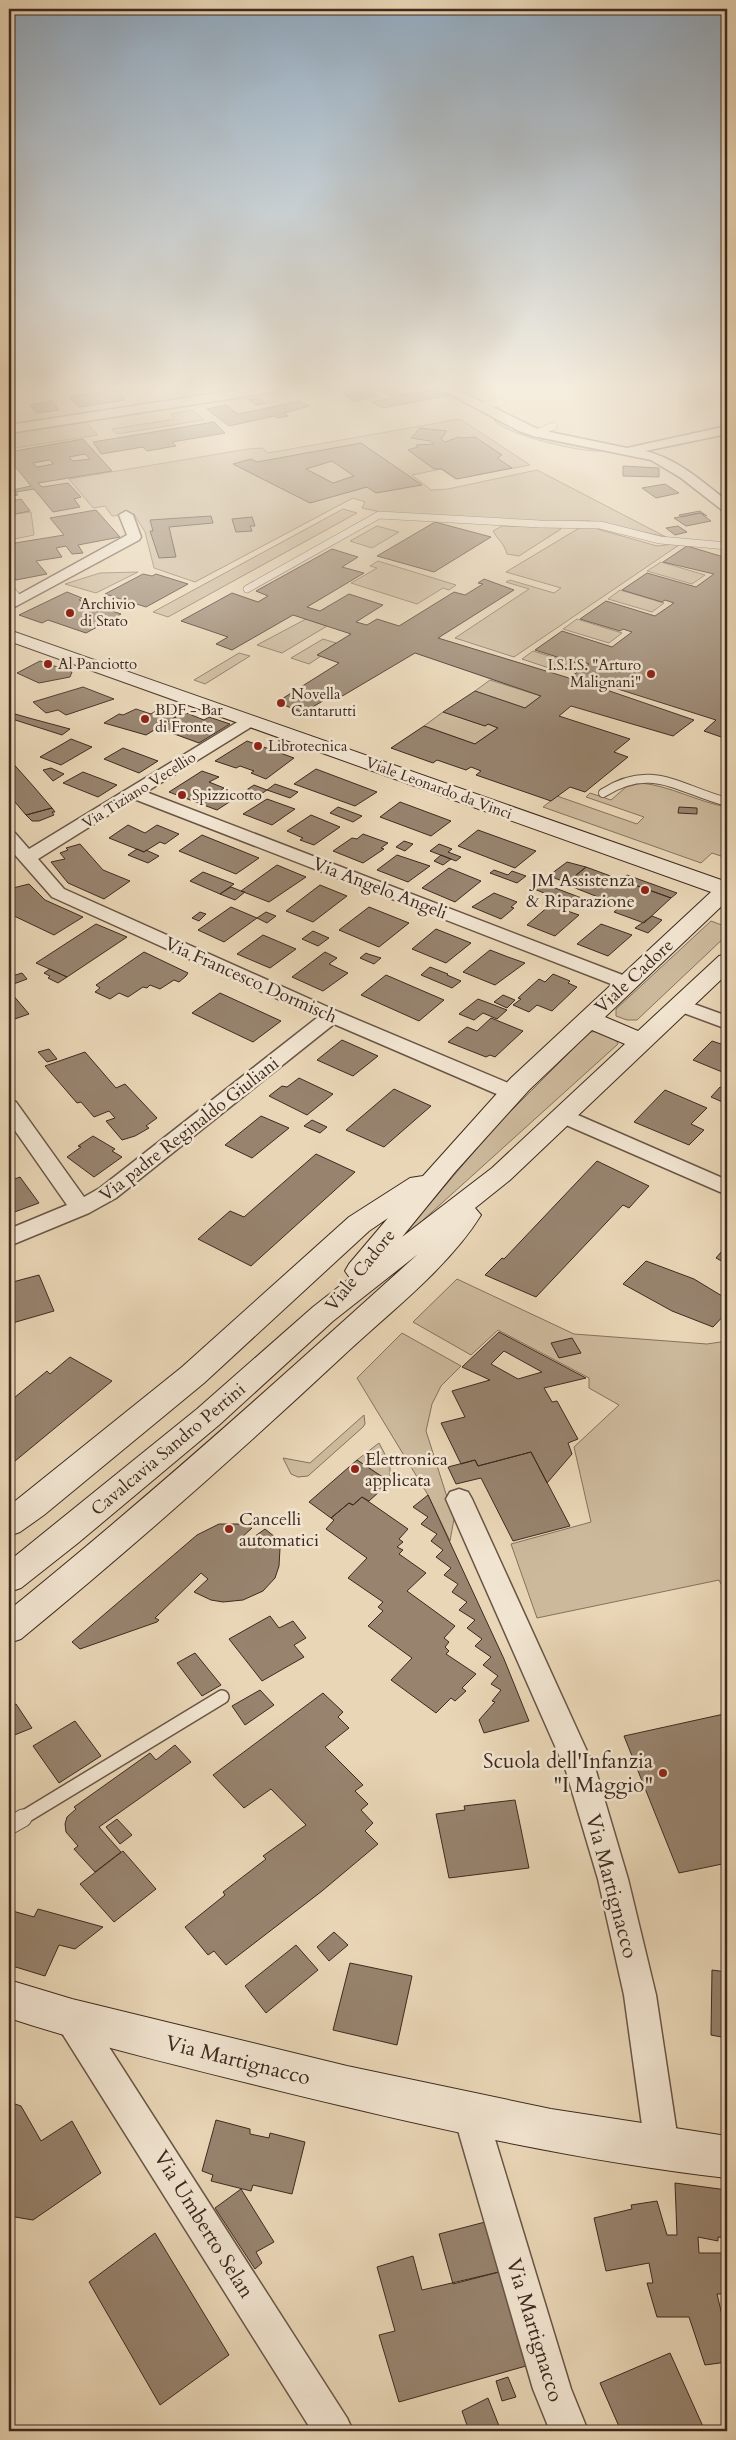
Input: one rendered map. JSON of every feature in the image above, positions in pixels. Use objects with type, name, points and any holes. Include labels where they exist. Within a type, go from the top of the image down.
[{"type":"main road","name":"Viale Leonardo da Vinci","points":[[9,635],[727,890]]},
{"type":"main road","name":"Viale Cadore","points":[[323,1314],[446,1166],[513,1093],[591,1016],[727,890]]},
{"type":"main road","name":"Viale Cadore","points":[[323,1314],[500,1174],[727,961]]},
{"type":"main road","points":[[591,1016],[645,1038]]},
{"type":"main road","points":[[9,1530],[21,1515],[193,1375],[359,1224],[446,1166]]},
{"type":"main road","points":[[9,1629],[95,1559],[237,1436],[434,1255],[500,1174]]},
{"type":"main road","name":"Cavalcavia Sandro Pertini","points":[[9,1579],[67,1534],[208,1417],[323,1314]]},
{"type":"main road","name":"Via Martignacco","points":[[9,1999],[72,2019],[347,2087],[551,2130],[727,2158]]},
{"type":"street","points":[[14,603],[134,537],[126,515]]},
{"type":"street","name":"Via Tiziano Vecellio","points":[[27,858],[250,721]]},
{"type":"street","name":"Via Angelo Angeli","points":[[133,793],[626,983]]},
{"type":"street","name":"Via Francesco Dormisch","points":[[9,838],[58,893],[332,1016],[513,1093]]},
{"type":"street","points":[[680,1005],[727,1023]]},
{"type":"street","name":"Via padre Reginaldo Giuliani","points":[[9,1238],[81,1208],[117,1188],[332,1016]]},
{"type":"street","points":[[9,1106],[81,1208]]},
{"type":"street","points":[[564,1116],[727,1188]]},
{"type":"street","name":"Via Martignacco","points":[[459,1499],[581,1771],[613,1879],[640,1995],[662,2147]]},
{"type":"street","name":"Via Umberto Selan","points":[[72,2019],[334,2431]]},
{"type":"street","name":"Via Martignacco","points":[[470,2112],[552,2389],[569,2431]]},
{"type":"lane","points":[[246,589],[379,515],[540,524],[600,525],[660,540],[727,546]]},
{"type":"lane","points":[[9,586],[14,603]]},
{"type":"lane","points":[[603,793],[621,780],[646,777],[727,802]]},
{"type":"lane","points":[[9,1826],[222,1697]]},
{"type":"shaded area","points":[[88,502],[346,502],[195,582],[154,568],[145,532],[134,514],[112,516],[105,506],[93,508]]},
{"type":"shaded area","points":[[365,502],[598,502],[666,537],[589,521],[539,522],[380,512],[362,508]]},
{"type":"shaded area","points":[[343,509],[357,513],[168,617],[153,612]]},
{"type":"shaded area","points":[[31,512],[34,535],[9,540],[9,515]]},
{"type":"shaded area","points":[[377,526],[399,532],[372,548],[350,541]]},
{"type":"shaded area","points":[[502,526],[558,527],[561,529],[519,556],[507,554],[503,544],[493,531]]},
{"type":"shaded area","points":[[581,527],[594,528],[657,546],[682,543],[514,657],[455,638],[529,589],[506,582],[510,580],[554,593],[561,588],[506,572]]},
{"type":"shaded area","points":[[378,561],[456,585],[449,590],[443,588],[417,604],[351,583],[377,568],[370,566]]},
{"type":"shaded area","points":[[661,562],[705,575],[692,584],[647,571]]},
{"type":"shaded area","points":[[138,572],[96,593],[65,584],[100,573]]},
{"type":"shaded area","points":[[620,590],[664,603],[652,612],[608,599]]},
{"type":"shaded area","points":[[306,619],[327,626],[282,653],[257,645]]},
{"type":"shaded area","points":[[577,619],[622,633],[609,643],[563,629]]},
{"type":"shaded area","points":[[323,639],[336,643],[318,655],[321,656],[309,664],[291,658]]},
{"type":"shaded area","points":[[533,651],[569,662],[558,671],[522,659]]},
{"type":"shaded area","points":[[239,653],[250,656],[205,684],[194,680]]},
{"type":"shaded area","points":[[490,680],[541,696],[525,708],[475,691]]},
{"type":"shaded area","points":[[443,712],[485,726],[488,724],[498,728],[475,744],[424,726]]},
{"type":"shaded area","points":[[641,783],[663,787],[727,807],[727,858],[712,853],[701,863],[543,807],[557,796],[637,824],[644,817],[586,797],[590,793],[611,800],[626,787]]},
{"type":"shaded area","points":[[711,921],[727,927],[727,935],[637,1020],[627,1020],[616,1016],[616,1009]]},
{"type":"shaded area","points":[[602,1031],[615,1037],[618,1044],[391,1249],[497,1125],[590,1032]]},
{"type":"shaded area","points":[[457,1279],[574,1334],[707,1344],[727,1341],[727,1596],[719,1580],[537,1618],[511,1544],[591,1522],[574,1447],[619,1405],[589,1388],[589,1378],[498,1330],[471,1355],[413,1322]]},
{"type":"shaded area","points":[[402,1333],[461,1366],[441,1386],[432,1404],[426,1431],[454,1519],[450,1541],[428,1495],[357,1378]]},
{"type":"shaded area","points":[[364,1415],[365,1424],[363,1427],[308,1476],[298,1477],[291,1474],[283,1458],[310,1463]]},
{"type":"shaded area","points":[[379,1443],[390,1464],[390,1482],[357,1460]]},
{"type":"building","points":[[9,502],[23,502],[30,511],[9,515]]},
{"type":"building","points":[[45,502],[76,502],[80,507],[53,512]]},
{"type":"building","points":[[96,510],[120,537],[78,545],[83,553],[72,554],[66,546],[56,548],[62,557],[36,561],[47,574],[16,580],[9,570],[9,544],[64,535],[50,518]]},
{"type":"building","points":[[700,511],[707,516],[700,513],[681,517],[679,515]]},
{"type":"building","points":[[700,513],[711,521],[686,526],[674,518]]},
{"type":"building","points":[[211,516],[213,523],[169,527],[176,557],[159,558],[150,531],[153,531],[150,520]]},
{"type":"building","points":[[252,517],[255,526],[250,526],[252,531],[236,532],[232,519]]},
{"type":"building","points":[[435,522],[491,537],[434,572],[377,556]]},
{"type":"building","points":[[678,526],[687,532],[675,535],[666,528]]},
{"type":"building","name":"I.S.I.S. \"Arturo Malignani\"","points":[[687,546],[727,558],[727,739],[704,731],[716,720],[602,684],[598,687],[694,720],[673,736],[571,706],[559,716],[630,739],[614,752],[628,757],[585,792],[570,787],[551,801],[476,775],[481,771],[471,767],[466,770],[437,760],[433,763],[391,748],[424,726],[475,744],[498,728],[488,724],[485,726],[443,712],[475,691],[525,708],[541,696],[415,653],[339,698],[331,696],[311,708],[316,710],[308,715],[277,702],[339,663],[317,655],[351,634],[293,615],[232,650],[216,644],[228,637],[181,621],[232,593],[258,602],[268,596],[256,591],[332,549],[358,557],[342,567],[364,573],[307,607],[320,611],[349,594],[383,605],[356,622],[367,625],[377,619],[399,626],[454,592],[465,595],[483,584],[478,583],[484,579],[514,590],[438,638],[569,678],[589,664],[579,660],[576,663],[535,650],[562,631],[612,647],[632,632],[623,629],[620,631],[580,619],[606,601],[655,616],[674,603],[665,600],[662,602],[622,590],[647,573],[696,587],[714,574],[663,562]]},
{"type":"building","points":[[143,574],[152,576],[156,574],[188,584],[146,607],[105,594]]},
{"type":"building","name":"Archivio di Stato","points":[[67,592],[82,598],[79,600],[121,614],[86,633],[48,620],[42,623],[19,615]]},
{"type":"building","points":[[40,661],[72,672],[70,677],[39,683],[17,673]]},
{"type":"building","points":[[83,687],[114,699],[66,715],[58,710],[46,713],[33,702]]},
{"type":"building","points":[[160,708],[179,715],[146,735],[104,723],[119,714],[123,715],[136,709],[151,714]]},
{"type":"building","points":[[184,712],[204,720],[209,717],[230,724],[199,743],[158,728]]},
{"type":"building","points":[[15,714],[70,729],[62,735],[9,718]]},
{"type":"building","points":[[71,739],[92,747],[61,765],[40,757]]},
{"type":"building","points":[[247,741],[294,758],[266,779],[251,773],[254,771],[240,766],[236,768],[215,761]]},
{"type":"building","points":[[123,748],[158,761],[139,773],[104,759]]},
{"type":"building","points":[[10,760],[52,808],[26,815],[9,795],[11,792],[9,790]]},
{"type":"building","points":[[51,768],[64,774],[53,781],[43,770]]},
{"type":"building","points":[[316,769],[377,792],[355,806],[294,784]]},
{"type":"building","points":[[202,771],[219,777],[209,782],[224,788],[217,793],[234,799],[217,810],[169,792]]},
{"type":"building","points":[[83,772],[117,785],[98,797],[63,783]]},
{"type":"building","points":[[275,784],[298,792],[290,798],[267,790]]},
{"type":"building","points":[[254,785],[267,790],[258,796],[245,791]]},
{"type":"building","points":[[267,799],[295,809],[272,825],[243,814]]},
{"type":"building","points":[[400,802],[451,821],[431,836],[380,817]]},
{"type":"building","points":[[338,807],[362,816],[353,822],[330,813]]},
{"type":"building","points":[[679,807],[697,808],[697,814],[678,813]]},
{"type":"building","points":[[52,808],[55,812],[52,812],[54,815],[39,821],[32,821],[26,815]]},
{"type":"building","points":[[311,815],[340,827],[314,845],[300,840],[303,838],[287,831]]},
{"type":"building","points":[[128,825],[145,833],[157,825],[179,834],[165,844],[160,842],[144,852],[109,838]]},
{"type":"building","points":[[478,830],[536,851],[515,868],[458,846]]},
{"type":"building","points":[[363,834],[388,843],[381,848],[384,849],[363,863],[333,851],[352,838],[357,839]]},
{"type":"building","points":[[202,835],[259,858],[236,874],[179,851]]},
{"type":"building","points":[[404,841],[413,844],[405,851],[396,847]]},
{"type":"building","points":[[80,844],[103,870],[130,881],[104,899],[68,883],[51,862],[65,859],[60,853],[68,850],[66,848]]},
{"type":"building","points":[[439,844],[452,849],[448,852],[461,857],[456,861],[430,851]]},
{"type":"building","points":[[137,849],[144,852],[146,850],[159,856],[148,863],[128,855]]},
{"type":"building","points":[[397,855],[430,866],[408,882],[377,870]]},
{"type":"building","points":[[441,855],[451,859],[443,865],[434,861]]},
{"type":"building","points":[[567,862],[586,867],[567,883],[552,877],[555,876],[551,874]]},
{"type":"building","points":[[277,865],[306,877],[269,902],[241,891]]},
{"type":"building","points":[[586,867],[671,898],[644,923],[614,912],[621,906],[565,884]]},
{"type":"building","points":[[449,868],[481,881],[455,902],[422,888]]},
{"type":"building","points":[[494,870],[508,875],[512,871],[526,876],[517,883],[490,873]]},
{"type":"building","points":[[203,872],[234,884],[220,894],[190,881]]},
{"type":"building","points":[[627,875],[677,893],[671,898],[621,880]]},
{"type":"building","points":[[542,883],[592,902],[584,909],[534,889]]},
{"type":"building","points":[[29,884],[45,900],[83,917],[54,935],[10,914],[9,889]]},
{"type":"building","points":[[320,885],[347,896],[313,922],[286,911]]},
{"type":"building","points":[[231,887],[245,892],[235,900],[220,894]]},
{"type":"building","points":[[494,893],[517,902],[511,907],[514,908],[501,919],[472,907]]},
{"type":"building","points":[[550,905],[579,915],[555,936],[527,925]]},
{"type":"building","points":[[231,907],[257,918],[224,942],[198,930]]},
{"type":"building","points":[[369,907],[409,923],[379,947],[339,930]]},
{"type":"building","points":[[200,912],[206,914],[199,921],[192,918]]},
{"type":"building","points":[[266,912],[276,916],[267,923],[257,918]]},
{"type":"building","points":[[652,916],[662,920],[648,933],[635,928]]},
{"type":"building","points":[[96,924],[127,937],[67,977],[36,963]]},
{"type":"building","points":[[601,924],[632,935],[608,956],[577,944]]},
{"type":"building","points":[[436,929],[471,943],[446,963],[412,949]]},
{"type":"building","points":[[313,931],[329,938],[318,946],[302,939]]},
{"type":"building","points":[[263,935],[296,949],[270,968],[237,954]]},
{"type":"building","points":[[490,950],[525,963],[495,985],[463,972]]},
{"type":"building","points":[[144,952],[188,973],[179,982],[174,980],[160,989],[150,985],[147,988],[143,987],[128,997],[119,993],[110,999],[95,992],[100,988],[96,985]]},
{"type":"building","points":[[325,952],[337,958],[329,964],[348,973],[323,991],[292,977]]},
{"type":"building","points":[[366,953],[381,958],[374,964],[360,958]]},
{"type":"building","points":[[430,967],[461,981],[452,988],[421,975]]},
{"type":"building","points":[[50,969],[67,977],[58,983],[48,978],[50,976],[44,973]]},
{"type":"building","points":[[22,973],[27,979],[11,985],[9,977]]},
{"type":"building","points":[[553,974],[570,981],[568,983],[577,987],[552,1011],[537,1005],[529,1012],[513,1005],[539,979],[545,982]]},
{"type":"building","points":[[386,975],[444,1000],[419,1021],[361,995]]},
{"type":"building","points":[[220,993],[281,1021],[253,1042],[192,1013]]},
{"type":"building","points":[[12,994],[29,1014],[9,1021],[9,995]]},
{"type":"building","points":[[503,995],[515,1000],[507,1008],[494,1002]]},
{"type":"building","points":[[478,999],[507,1010],[497,1019],[483,1013],[474,1020],[459,1014]]},
{"type":"building","points":[[491,1018],[523,1031],[495,1057],[490,1055],[486,1057],[448,1042],[467,1027],[477,1031]]},
{"type":"building","points":[[342,1040],[378,1056],[353,1076],[317,1060]]},
{"type":"building","points":[[712,1041],[727,1046],[727,1074],[693,1060]]},
{"type":"building","points":[[49,1049],[57,1059],[47,1062],[38,1052]]},
{"type":"building","points":[[85,1052],[116,1088],[125,1084],[157,1118],[146,1126],[149,1128],[135,1136],[122,1140],[106,1121],[115,1118],[109,1111],[94,1117],[81,1102],[77,1103],[45,1066]]},
{"type":"building","points":[[299,1078],[333,1094],[307,1115],[269,1096],[282,1086],[287,1087]]},
{"type":"building","points":[[720,1087],[727,1090],[727,1104],[711,1097]]},
{"type":"building","points":[[394,1089],[431,1106],[384,1147],[346,1130]]},
{"type":"building","points":[[665,1090],[707,1108],[691,1124],[704,1130],[689,1145],[634,1122]]},
{"type":"building","points":[[261,1116],[289,1128],[252,1158],[225,1145]]},
{"type":"building","points":[[312,1120],[327,1127],[320,1133],[304,1126]]},
{"type":"building","points":[[93,1136],[115,1149],[112,1151],[122,1157],[94,1177],[67,1157],[81,1147],[78,1146]]},
{"type":"building","points":[[316,1154],[355,1172],[251,1266],[198,1239],[230,1211],[244,1217]]},
{"type":"building","points":[[597,1161],[649,1186],[629,1208],[623,1205],[536,1297],[485,1275],[502,1258],[504,1259]]},
{"type":"building","points":[[20,1177],[39,1203],[9,1214],[9,1181]]},
{"type":"building","points":[[727,1245],[727,1264],[716,1258]]},
{"type":"building","points":[[646,1261],[694,1279],[727,1299],[727,1312],[713,1327],[672,1311],[623,1284]]},
{"type":"building","points":[[39,1275],[54,1311],[9,1324],[9,1283]]},
{"type":"building","points":[[499,1332],[586,1378],[544,1388],[552,1402],[557,1401],[578,1439],[568,1443],[572,1454],[547,1483],[531,1452],[478,1466],[475,1460],[461,1464],[441,1423],[465,1417],[452,1391],[490,1380],[462,1367]],"holes":[[[504,1351],[542,1372],[518,1379],[491,1364]]]},
{"type":"building","points":[[572,1338],[581,1353],[559,1358],[551,1343]]},
{"type":"building","points":[[70,1357],[112,1381],[9,1466],[9,1402],[47,1371],[50,1374]]},
{"type":"building","points":[[531,1452],[570,1526],[513,1541],[481,1478],[456,1484],[448,1467],[475,1460],[478,1466]]},
{"type":"building","points":[[357,1460],[390,1482],[369,1501],[362,1497],[353,1505],[349,1503],[331,1518],[309,1502]]},
{"type":"building","points":[[428,1495],[504,1659],[529,1721],[484,1733],[479,1720],[495,1702],[492,1701],[501,1690],[491,1684],[498,1676],[483,1665],[491,1657],[475,1646],[482,1639],[467,1628],[475,1620],[459,1610],[467,1602],[452,1592],[458,1584],[444,1575],[451,1568],[436,1557],[443,1550],[431,1541],[437,1534],[421,1524],[428,1517],[413,1507]]},
{"type":"building","points":[[362,1497],[408,1529],[399,1539],[403,1542],[397,1547],[403,1550],[399,1554],[426,1573],[407,1591],[455,1626],[444,1638],[449,1642],[445,1647],[449,1651],[446,1654],[476,1674],[462,1688],[466,1691],[455,1701],[451,1698],[436,1713],[391,1680],[412,1658],[368,1626],[383,1611],[378,1607],[383,1602],[348,1578],[367,1558],[326,1529],[334,1520],[331,1518],[349,1503],[353,1505]]},
{"type":"building","points":[[219,1524],[240,1524],[252,1528],[241,1538],[247,1542],[265,1529],[275,1537],[280,1548],[279,1566],[275,1578],[263,1591],[243,1600],[223,1602],[211,1600],[194,1592],[208,1579],[201,1573],[155,1618],[159,1620],[157,1622],[80,1649],[72,1642],[197,1535]]},
{"type":"building","points":[[270,1616],[279,1628],[293,1621],[306,1638],[294,1645],[304,1657],[262,1681],[229,1639]]},
{"type":"building","points":[[195,1653],[221,1685],[202,1696],[177,1663]]},
{"type":"building","points":[[260,1690],[274,1705],[245,1725],[232,1706]]},
{"type":"building","points":[[323,1693],[343,1712],[338,1717],[349,1728],[325,1747],[363,1785],[355,1791],[368,1804],[361,1810],[373,1823],[365,1831],[378,1844],[322,1891],[226,1965],[214,1951],[208,1955],[185,1927],[225,1895],[223,1892],[266,1859],[263,1856],[306,1825],[271,1789],[244,1808],[213,1775]]},
{"type":"building","points":[[16,1704],[32,1728],[12,1736],[9,1732],[9,1707]]},
{"type":"building","points":[[724,1714],[727,1720],[727,1863],[679,1873],[624,1736]]},
{"type":"building","points":[[75,1721],[101,1756],[59,1783],[33,1746]]},
{"type":"building","points":[[175,1745],[191,1762],[99,1827],[121,1852],[95,1872],[74,1849],[78,1846],[66,1832],[65,1824],[67,1817],[76,1809],[74,1807],[150,1753],[156,1760]]},
{"type":"building","points":[[515,1800],[529,1868],[449,1878],[436,1814],[465,1810],[464,1806]]},
{"type":"building","points":[[117,1819],[132,1835],[120,1844],[106,1827]]},
{"type":"building","points":[[123,1851],[156,1889],[114,1922],[80,1884]]},
{"type":"building","points":[[38,1909],[103,1927],[75,1949],[59,1945],[45,1976],[9,1965],[9,1910],[34,1917]]},
{"type":"building","points":[[334,1932],[348,1945],[329,1961],[317,1947]]},
{"type":"building","points":[[296,1945],[318,1970],[266,2013],[245,1986]]},
{"type":"building","points":[[350,1963],[412,1976],[397,2045],[333,2030]]},
{"type":"building","points":[[712,1970],[727,1972],[727,2038],[711,2035]]},
{"type":"building","points":[[9,2102],[21,2106],[41,2141],[72,2121],[101,2173],[33,2220],[9,2216]]},
{"type":"building","points":[[216,2120],[250,2129],[250,2134],[269,2138],[270,2133],[305,2142],[292,2194],[253,2185],[251,2191],[211,2181],[213,2175],[202,2171]]},
{"type":"building","points":[[675,2183],[727,2190],[727,2238],[718,2237],[718,2241],[698,2237],[699,2253],[727,2253],[727,2294],[717,2294],[722,2315],[727,2314],[727,2362],[705,2365],[689,2317],[657,2317],[647,2283],[653,2283],[649,2263],[606,2271],[594,2218],[632,2209],[631,2205],[657,2201],[667,2235],[677,2235]]},
{"type":"building","points":[[241,2189],[274,2242],[256,2252],[262,2263],[255,2269],[215,2208]]},
{"type":"building","points":[[489,2221],[503,2271],[453,2284],[439,2234]]},
{"type":"building","points":[[155,2233],[229,2355],[160,2405],[89,2282]]},
{"type":"building","points":[[413,2256],[422,2290],[503,2271],[526,2366],[399,2402],[379,2335],[395,2331],[377,2267]]},
{"type":"building","points":[[670,2353],[705,2431],[621,2431],[600,2383]]},
{"type":"building","points":[[508,2377],[516,2397],[502,2401],[496,2381]]},
{"type":"building","points":[[488,2398],[501,2431],[469,2431],[462,2411]]},
{"type":"place","name":"Archivio di Stato","points":[[70,613]]},
{"type":"place","name":"Al Panciotto","points":[[48,664]]},
{"type":"place","name":"I.S.I.S. \"Arturo Malignani\"","points":[[651,674]]},
{"type":"place","name":"Novella Cantarutti","points":[[281,703]]},
{"type":"place","name":"BDF - Bar di Fronte","points":[[145,719]]},
{"type":"place","name":"Librotecnica","points":[[258,746]]},
{"type":"place","name":"Spizzicotto","points":[[182,795]]},
{"type":"place","name":"JM Assistenza & Riparazione","points":[[645,890]]},
{"type":"place","name":"Elettronica applicata","points":[[355,1469]]},
{"type":"place","name":"Cancelli automatici","points":[[229,1529]]},
{"type":"place","name":"Scuola dell'Infanzia \"I Maggio\"","points":[[663,1773]]}]
